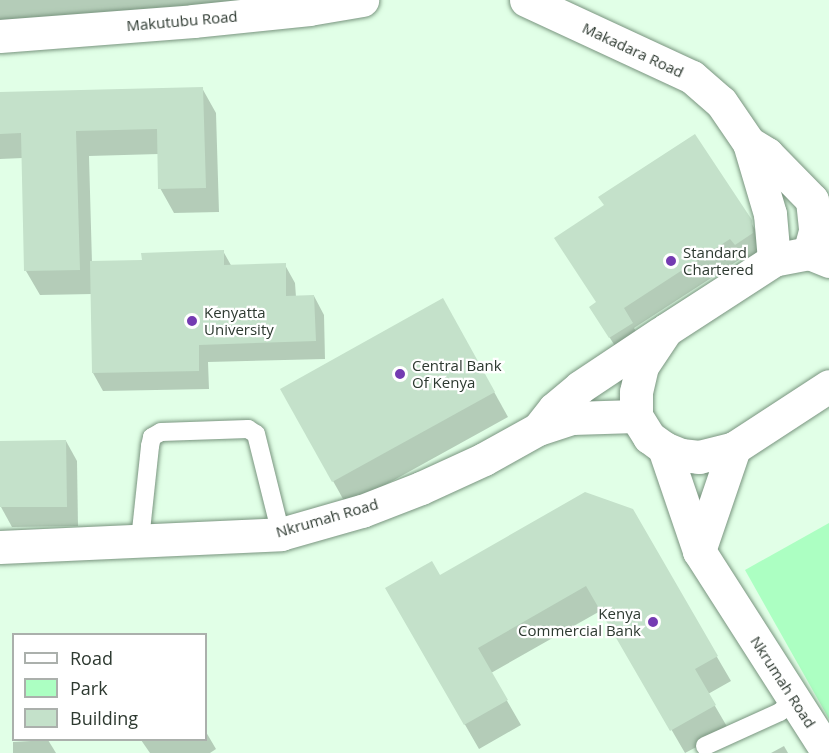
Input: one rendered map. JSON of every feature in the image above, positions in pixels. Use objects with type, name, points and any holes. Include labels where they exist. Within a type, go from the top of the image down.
[{"type":"street","name":"Makutubu Road","points":[[0,36],[228,18],[309,9],[362,0]]},
{"type":"street","name":"Makadara Road","points":[[526,0],[692,77],[721,102],[749,143],[770,214],[774,260]]},
{"type":"street","name":"Makadara Road","points":[[749,143],[767,154],[812,200],[814,231],[820,250]]},
{"type":"street","points":[[538,429],[554,409],[580,387],[774,260],[820,250]]},
{"type":"street","points":[[666,330],[642,366],[636,392],[636,416],[649,437],[664,448],[681,455],[699,458],[734,448],[828,388]]},
{"type":"street","name":"Nkrumah Road","points":[[0,547],[281,534],[363,511],[421,488],[484,459],[538,429],[572,418],[636,416]]},
{"type":"street","name":"Nkrumah Road","points":[[664,448],[699,550],[828,753]]},
{"type":"street","points":[[699,550],[734,448]]},
{"type":"lane","points":[[140,540],[150,446],[152,437],[161,432],[248,429],[256,434],[281,534]]},
{"type":"lane","points":[[705,746],[780,712],[795,698]]},
{"type":"green space","points":[[829,523],[829,719],[745,570]]},
{"type":"building","points":[[203,87],[206,188],[158,189],[157,129],[76,131],[80,270],[24,271],[21,133],[0,134],[0,92]]},
{"type":"building","points":[[695,134],[752,220],[753,233],[735,245],[730,239],[624,308],[633,323],[609,338],[589,307],[596,302],[554,238],[604,205],[598,197]]},
{"type":"building","points":[[224,250],[224,265],[286,263],[286,296],[314,295],[316,341],[199,345],[199,371],[92,373],[90,261],[142,260],[141,253]]},
{"type":"building","points":[[443,298],[495,392],[332,482],[280,389]]},
{"type":"building","points":[[66,440],[67,507],[0,507],[0,441]]},
{"type":"building","points":[[585,492],[633,509],[718,656],[695,669],[716,705],[670,731],[586,586],[478,648],[508,700],[464,725],[385,588],[432,561],[440,575]]},
{"type":"place","name":"Standard Chartered","points":[[671,261]]},
{"type":"place","name":"Kenyatta University","points":[[192,321]]},
{"type":"place","name":"Central Bank Of Kenya","points":[[400,374]]},
{"type":"place","name":"Kenya Commercial Bank","points":[[653,622]]}]
